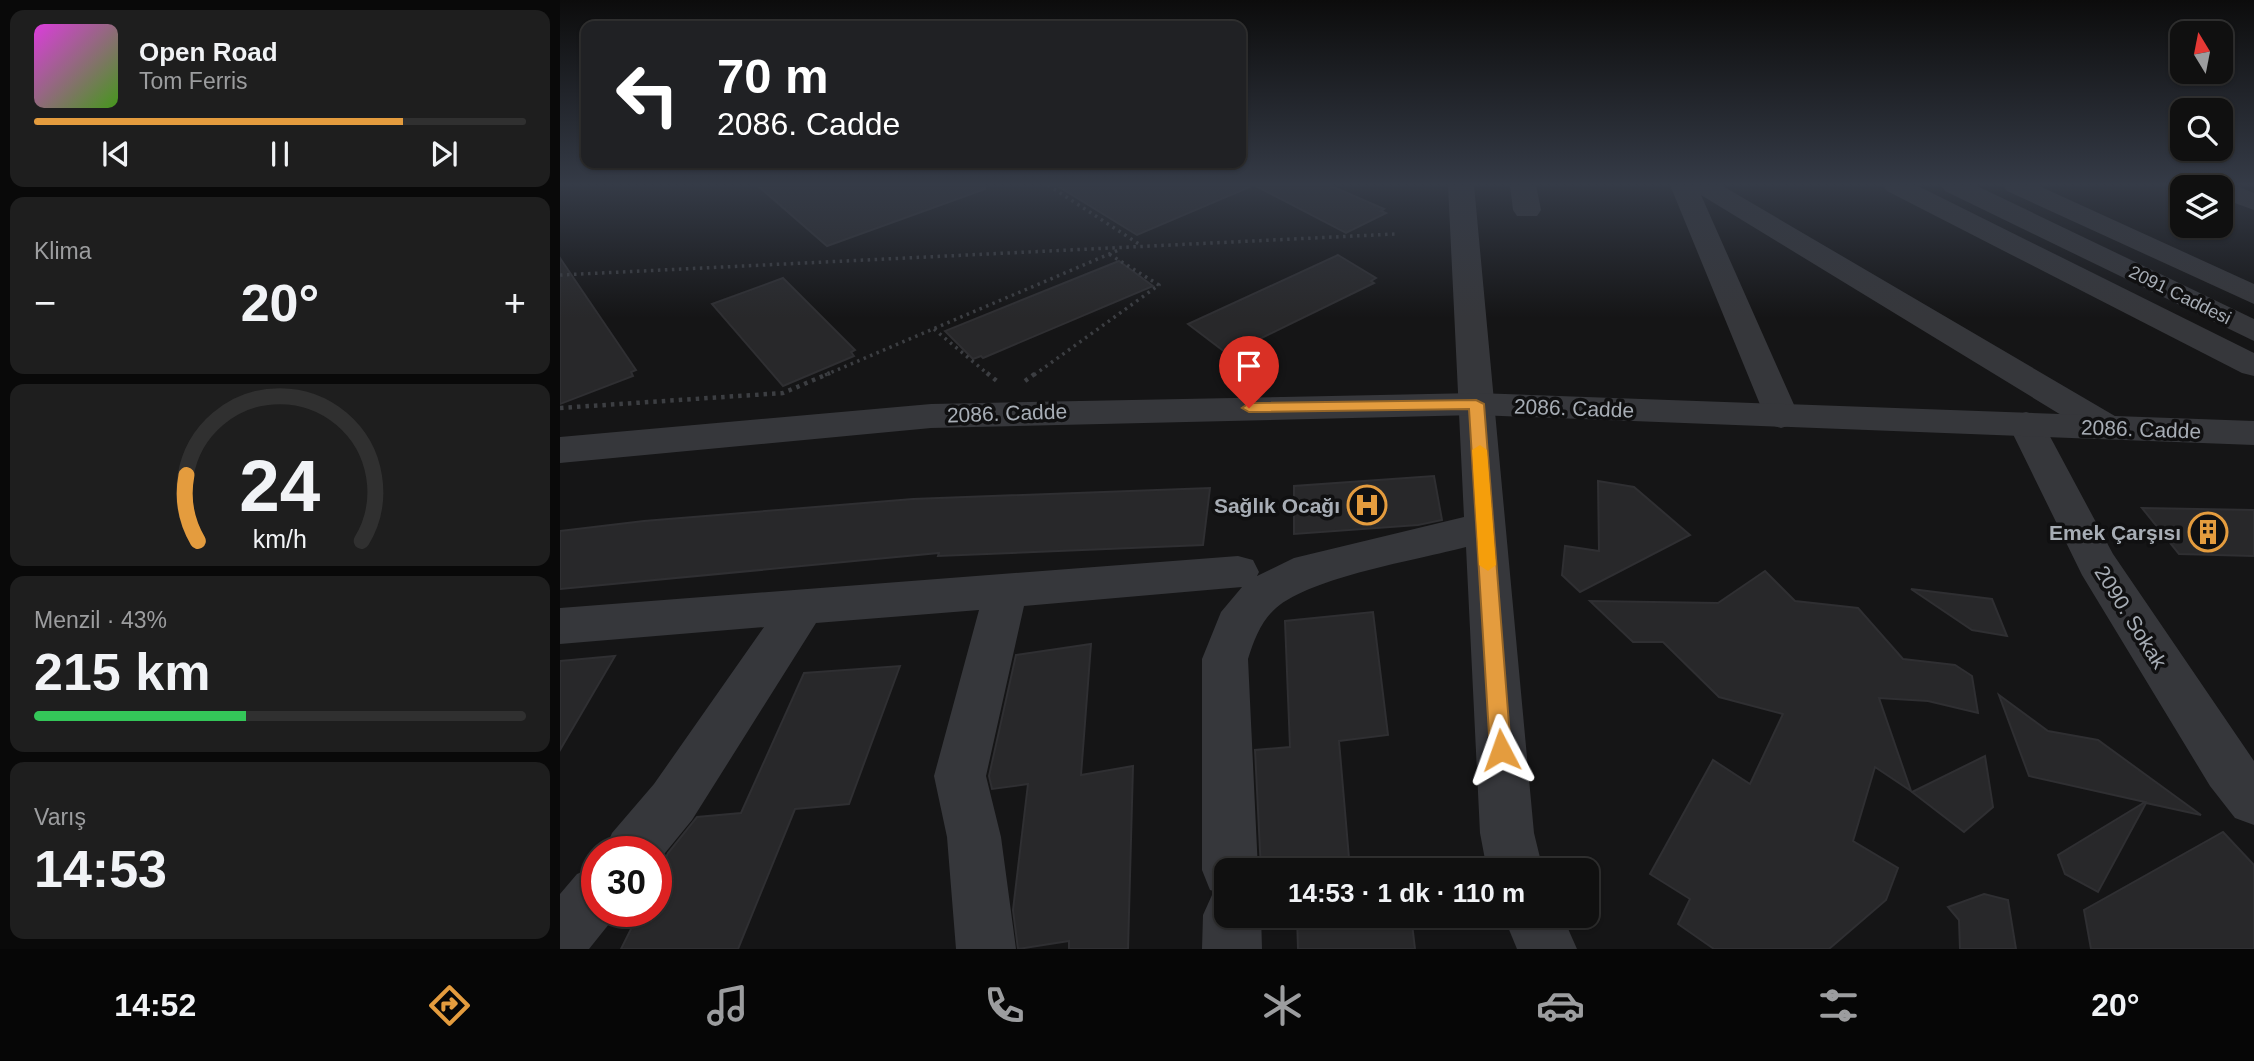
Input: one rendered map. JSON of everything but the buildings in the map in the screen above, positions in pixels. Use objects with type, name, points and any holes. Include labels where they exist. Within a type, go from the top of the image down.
[{"type":"street","points":[[1464,229],[1507,834],[1512,858]]},
{"type":"street","points":[[1702,229],[1781,415]]},
{"type":"street","points":[[1776,229],[2107,427]]},
{"type":"street","points":[[1984,229],[2254,366]]},
{"type":"street","name":"2091 Caddesi","points":[[2045,229],[2254,331]]},
{"type":"street","points":[[2112,229],[2254,295]]},
{"type":"street","name":"2086. Cadde","points":[[560,450],[1021,402],[1476,404],[2254,433]]},
{"type":"street","name":"2090. Sokak","points":[[2026,424],[2097,564],[2228,769],[2254,800]]},
{"type":"street","points":[[1230,858],[1225,659],[1237,625],[1260,596],[1294,575],[1485,527]]},
{"type":"street","points":[[560,626],[1238,572]]},
{"type":"street","points":[[986,949],[974,837],[960,776],[1006,591]]},
{"type":"street","points":[[644,836],[673,802],[803,607]]},
{"type":"street","points":[[560,939],[581,913]]},
{"type":"street","points":[[1231,928],[1232,949]]},
{"type":"street","points":[[1538,928],[1547,949]]},
{"type":"path","points":[[1116,229],[1143,247]]},
{"type":"path","points":[[560,275],[1395,234]]},
{"type":"path","points":[[560,408],[783,393],[1125,247]]},
{"type":"path","points":[[934,329],[1021,402],[1159,285],[1110,254]]},
{"type":"slow traffic","points":[[1480,450],[1488,565]]},
{"type":"place","name":"Sağlık Ocağı","points":[[1367,505]]},
{"type":"place","name":"Emek Çarşısı","points":[[2208,532]]},
{"type":"route","points":[[1249,408],[1476,404],[1501,750]]}]
